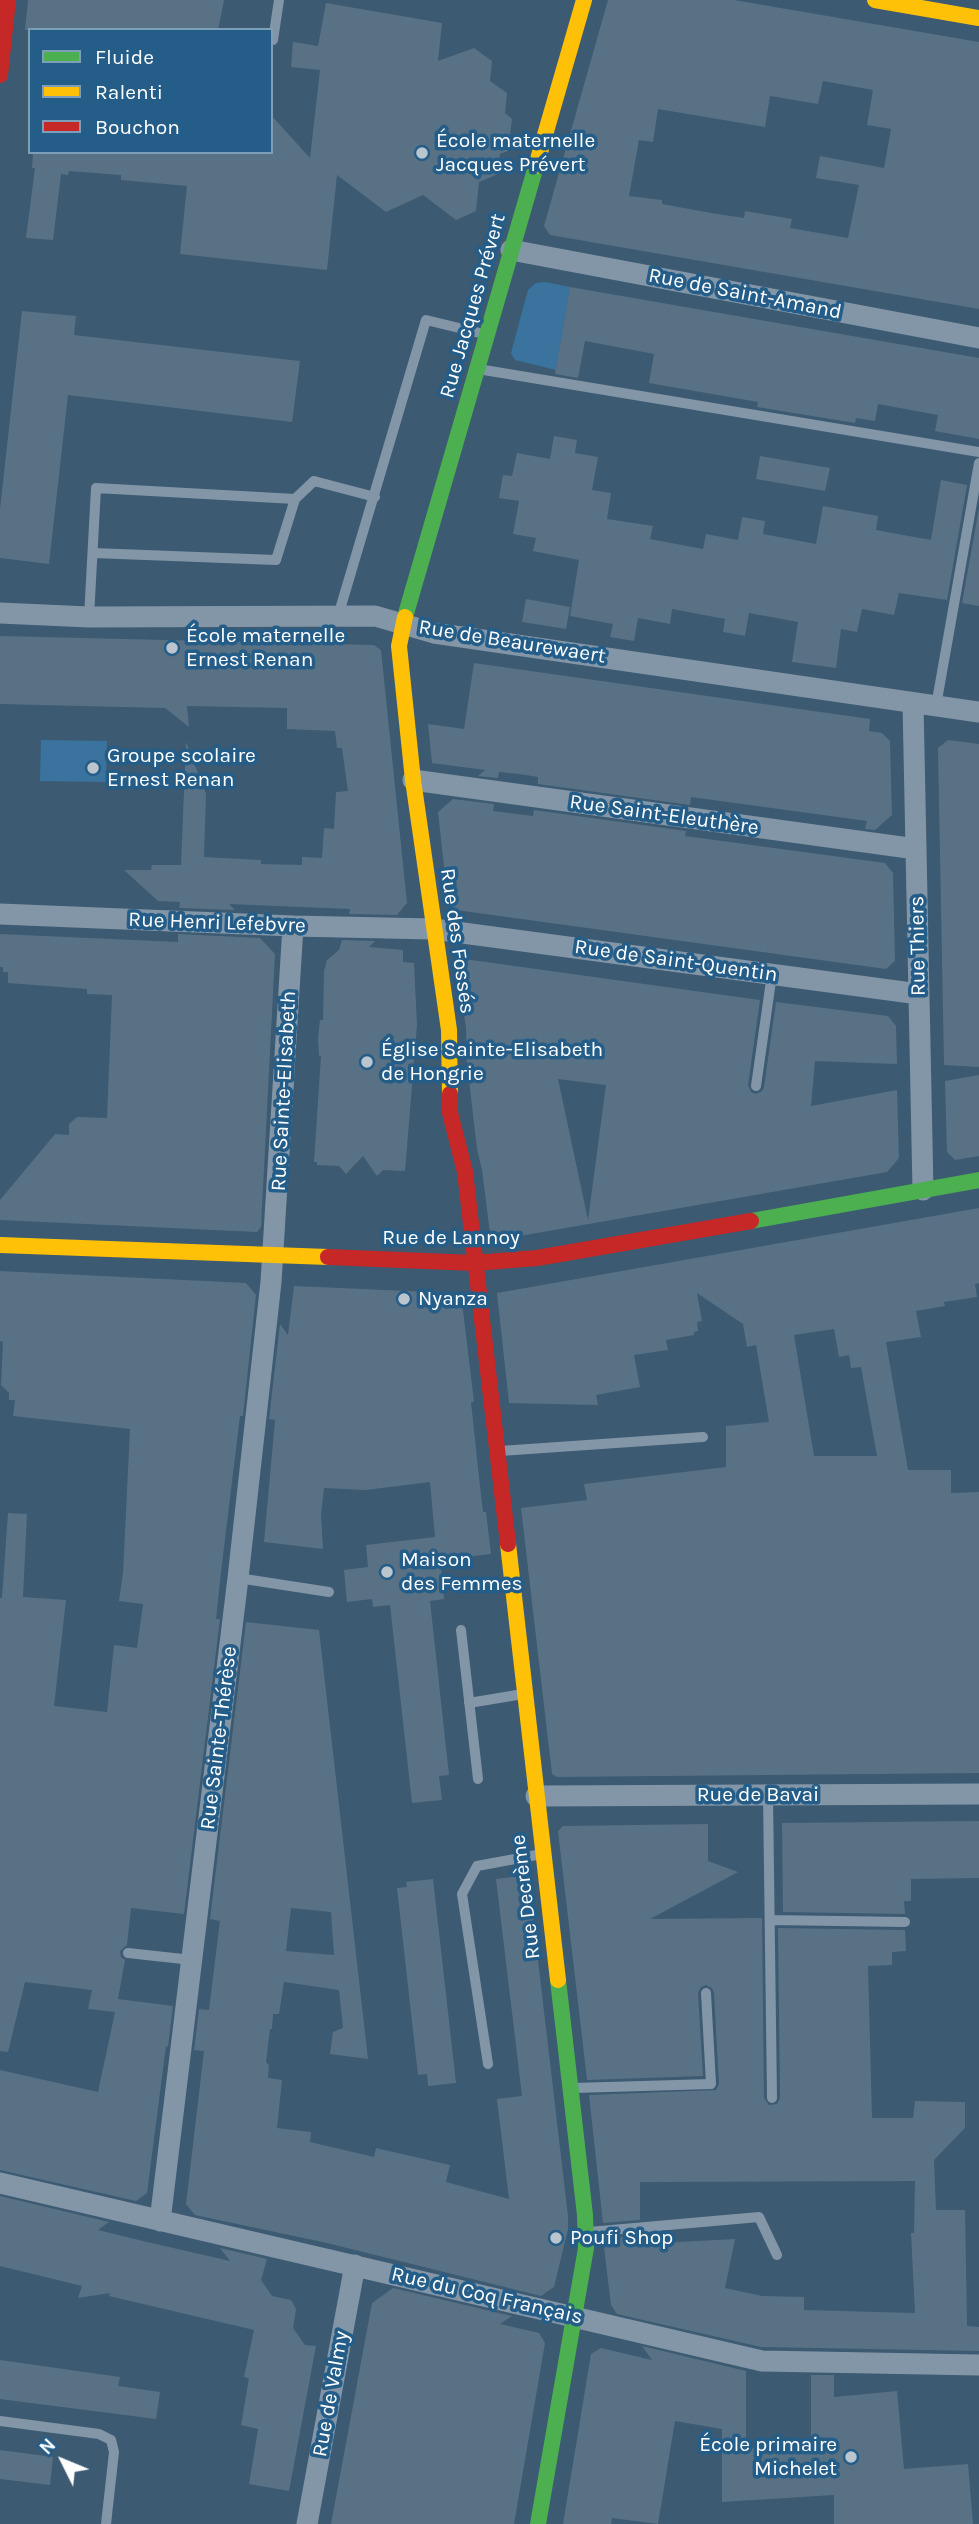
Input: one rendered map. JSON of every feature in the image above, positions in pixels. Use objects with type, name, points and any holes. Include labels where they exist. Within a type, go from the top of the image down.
[{"type":"street","points":[[1,61],[8,0]]},
{"type":"street","name":"Rue Jacques Prévert","points":[[403,624],[583,0]]},
{"type":"street","points":[[883,1],[979,18]]},
{"type":"street","name":"Rue de Saint-Amand","points":[[511,250],[979,338]]},
{"type":"street","name":"Rue de Beaurewaert","points":[[0,613],[89,617],[375,616],[433,633],[979,712]]},
{"type":"street","name":"Rue des Fossés","points":[[403,624],[399,646],[413,780],[449,1030],[452,1122],[465,1172],[474,1263]]},
{"type":"street","name":"Rue Thiers","points":[[913,702],[923,1190]]},
{"type":"street","name":"Rue Saint-Eleuthère","points":[[413,780],[916,849]]},
{"type":"street","name":"Rue Henri Lefebvre","points":[[0,914],[433,929]]},
{"type":"street","name":"Rue Sainte-Elisabeth","points":[[274,1256],[293,926]]},
{"type":"street","name":"Rue de Saint-Quentin","points":[[433,929],[919,994]]},
{"type":"street","name":"Rue de Lannoy","points":[[0,1245],[474,1263],[574,1252],[979,1180]]},
{"type":"street","name":"Rue Sainte-Thérèse","points":[[160,2221],[274,1256]]},
{"type":"street","name":"Rue Decrème","points":[[474,1263],[586,2233],[582,2280],[538,2524]]},
{"type":"street","name":"Rue de Bavai","points":[[536,1796],[979,1794]]},
{"type":"street","name":"Rue du Coq Français","points":[[0,2183],[768,2362],[979,2365]]},
{"type":"street","name":"Rue de Valmy","points":[[307,2524],[355,2265]]},
{"type":"lane","points":[[273,40],[279,0]]},
{"type":"lane","points":[[338,616],[426,320],[487,335]]},
{"type":"lane","points":[[477,369],[979,452]]},
{"type":"lane","points":[[936,706],[979,463]]},
{"type":"lane","points":[[93,553],[276,560],[295,499],[314,481],[375,497]]},
{"type":"lane","points":[[89,617],[96,488],[295,499]]},
{"type":"lane","points":[[756,1086],[772,974]]},
{"type":"lane","points":[[497,1451],[703,1437]]},
{"type":"lane","points":[[238,1578],[329,1592]]},
{"type":"lane","points":[[461,1630],[478,1779]]},
{"type":"lane","points":[[469,1703],[525,1694]]},
{"type":"lane","points":[[768,1795],[772,2098]]},
{"type":"lane","points":[[488,2064],[462,1894],[477,1866],[542,1854]]},
{"type":"lane","points":[[770,1920],[905,1922]]},
{"type":"lane","points":[[128,1953],[192,1960]]},
{"type":"lane","points":[[570,2089],[711,2084],[706,1993]]},
{"type":"lane","points":[[586,2233],[760,2217],[776,2255]]},
{"type":"lane","points":[[0,2421],[99,2434],[111,2440],[114,2452],[106,2524]]},
{"type":"shaded area","points":[[536,283],[570,287],[556,370],[515,360],[511,353],[528,290]]},
{"type":"shaded area","points":[[41,740],[107,741],[106,782],[40,781]]},
{"type":"building","points":[[28,0],[224,0],[218,28],[25,30]]},
{"type":"building","points":[[608,0],[734,0],[979,42],[979,309],[550,235],[544,226]],"holes":[[[823,81],[873,90],[867,125],[891,129],[884,168],[820,156],[816,178],[859,185],[848,238],[790,228],[792,219],[745,211],[744,218],[662,204],[662,200],[629,196],[639,140],[653,142],[658,109],[765,127],[770,96],[818,104]]]},
{"type":"building","points":[[326,3],[442,23],[438,61],[474,48],[492,61],[490,81],[507,93],[505,113],[512,119],[508,151],[500,154],[498,174],[479,182],[476,211],[456,220],[423,195],[386,212],[337,175],[327,270],[180,254],[187,186],[121,180],[121,175],[69,171],[68,175],[61,174],[53,240],[26,238],[35,168],[32,168],[33,154],[273,154],[273,117],[310,158],[320,70],[291,67],[293,42],[318,46]]},
{"type":"building","points":[[570,287],[979,358],[979,439],[935,431],[938,415],[878,404],[875,421],[856,418],[855,423],[757,407],[758,402],[649,383],[654,354],[585,341],[578,378],[555,374]]},
{"type":"building","points":[[22,311],[76,316],[74,335],[300,361],[292,422],[68,395],[49,564],[0,558],[0,509]]},
{"type":"building","points":[[554,436],[577,440],[575,453],[598,457],[592,490],[611,493],[607,519],[653,526],[650,539],[703,549],[706,534],[738,540],[742,517],[765,521],[763,534],[816,544],[823,506],[878,516],[876,530],[931,540],[941,480],[967,485],[947,600],[899,593],[894,615],[862,609],[857,632],[841,629],[836,668],[792,662],[798,622],[749,613],[745,636],[723,632],[725,619],[672,609],[670,624],[638,618],[634,641],[610,637],[613,624],[570,616],[579,560],[533,551],[536,538],[513,534],[519,501],[499,498],[503,475],[512,476],[517,453],[550,459]]},
{"type":"building","points":[[760,456],[830,468],[825,491],[756,479]]},
{"type":"building","points":[[979,508],[979,606],[962,603]]},
{"type":"building","points":[[526,599],[570,607],[566,629],[522,622]]},
{"type":"building","points":[[0,636],[374,645],[381,650],[407,903],[397,915],[349,914],[350,909],[229,904],[235,910],[179,908],[180,902],[158,901],[124,870],[151,870],[152,865],[181,865],[186,742],[206,794],[204,857],[261,860],[261,864],[302,865],[302,857],[322,858],[324,828],[334,829],[336,792],[348,791],[342,748],[337,748],[335,731],[287,729],[287,708],[187,706],[189,727],[165,708],[0,704]]},
{"type":"building","points":[[474,663],[870,719],[869,731],[882,733],[890,741],[892,815],[875,830],[865,829],[867,821],[691,797],[690,805],[538,784],[538,777],[519,774],[499,772],[498,778],[478,776],[485,770],[432,763],[428,724],[464,729]]},
{"type":"building","points":[[948,740],[979,744],[979,1067],[944,1065],[938,748]]},
{"type":"building","points":[[453,799],[494,804],[493,811],[533,816],[534,810],[686,831],[685,836],[885,863],[893,873],[895,961],[886,969],[456,910],[448,902],[438,812]]},
{"type":"building","points":[[0,934],[178,942],[178,934],[260,938],[275,954],[261,1227],[257,1232],[0,1220],[0,1200],[55,1134],[69,1135],[69,1124],[77,1117],[107,1118],[112,995],[87,994],[87,989],[8,983],[8,972],[3,972],[3,967],[0,967]]},
{"type":"building","name":"Église Sainte-Elisabeth de Hongrie","points":[[342,940],[375,941],[369,947],[403,950],[403,962],[414,963],[417,1025],[405,1171],[383,1170],[377,1176],[363,1156],[346,1174],[339,1166],[317,1165],[317,1162],[314,1162],[321,1056],[318,1038],[320,1020],[323,1020],[324,971],[327,960],[339,950]]},
{"type":"building","points":[[464,959],[760,1000],[748,1085],[751,1092],[756,1094],[764,1087],[776,1002],[888,1016],[896,1026],[897,1064],[815,1061],[811,1106],[897,1090],[899,1158],[887,1172],[491,1241],[477,1149],[467,1063],[466,1028],[457,965]],"holes":[[[558,1079],[606,1085],[588,1220]]]},
{"type":"building","points":[[979,1075],[979,1156],[955,1160],[947,1152],[945,1081]]},
{"type":"building","points":[[979,1208],[979,1283],[975,1284],[977,1297],[944,1302],[945,1306],[916,1311],[921,1337],[886,1342],[908,1470],[951,1470],[951,1493],[979,1492],[979,1773],[557,1777],[552,1774],[521,1508],[587,1500],[584,1484],[726,1467],[726,1426],[769,1422],[756,1345],[747,1347],[743,1324],[697,1293],[702,1321],[697,1322],[698,1331],[694,1332],[694,1335],[666,1340],[668,1350],[634,1355],[640,1387],[596,1395],[598,1405],[509,1403],[497,1293]],"holes":[[[834,1329],[839,1357],[849,1355],[851,1368],[861,1367],[877,1456],[814,1456],[794,1335]]]},
{"type":"building","points":[[0,1271],[246,1283],[256,1295],[243,1416],[240,1416],[221,1572],[216,1619],[220,1619],[184,1914],[131,1908],[127,1945],[120,1951],[125,1960],[118,1999],[173,2006],[147,2193],[136,2201],[0,2170],[0,2070],[98,2092],[115,2012],[88,2009],[92,1990],[25,1982],[8,2052],[0,2051],[0,1598],[8,1513],[27,1514],[23,1597],[66,1600],[54,1706],[107,1712],[114,1645],[137,1648],[143,1604],[119,1601],[123,1573],[130,1429],[13,1416],[15,1400],[9,1400],[9,1393],[1,1385],[3,1342],[0,1341]]},
{"type":"building","points":[[294,1286],[453,1293],[462,1302],[483,1512],[486,1512],[491,1554],[440,1560],[444,1599],[430,1601],[449,1775],[439,1776],[442,1800],[412,1803],[390,1605],[373,1607],[372,1599],[347,1602],[344,1570],[368,1567],[366,1545],[435,1537],[430,1482],[366,1490],[324,1488],[321,1515],[323,1549],[264,1542],[275,1420],[269,1419],[280,1324],[288,1335]]},
{"type":"building","points":[[246,1622],[319,1630],[368,2059],[330,2054],[333,2032],[343,2028],[339,1990],[284,1982],[279,2014],[273,2014],[266,2062],[269,2065],[268,2078],[282,2080],[277,2128],[311,2132],[310,2142],[374,2157],[376,2148],[450,2165],[446,2182],[509,2199],[497,2099],[522,2096],[496,1879],[528,1875],[568,2216],[568,2229],[554,2287],[541,2296],[327,2243],[195,2215],[186,2204],[204,2051],[194,2050],[199,2009],[209,2010],[220,1921],[210,1919]],"holes":[[[291,1908],[331,1912],[334,1955],[286,1951]]]},
{"type":"building","points":[[979,1821],[979,1878],[911,1879],[911,1901],[904,1901],[905,1914],[783,1912],[782,1823]]},
{"type":"building","points":[[708,1824],[708,1861],[738,1872],[650,1919],[762,1918],[764,2098],[769,2105],[777,2104],[780,2098],[778,1928],[905,1930],[906,1951],[892,1952],[892,1965],[868,1966],[872,2118],[913,2118],[915,2101],[965,2102],[965,2128],[934,2160],[936,2210],[965,2210],[967,2326],[979,2327],[979,2351],[761,2347],[617,2314],[611,2305],[603,2239],[640,2235],[640,2244],[735,2239],[725,2288],[762,2296],[804,2297],[804,2310],[915,2313],[911,2233],[914,2233],[915,2181],[640,2182],[640,2220],[603,2223],[589,2095],[716,2090],[719,2084],[714,1993],[712,1988],[706,1985],[701,1987],[698,1993],[703,2076],[587,2080],[558,1831],[563,1826]]},
{"type":"building","points":[[433,1879],[456,2083],[428,2086],[427,2074],[418,2075],[397,1888],[407,1887],[406,1882]]},
{"type":"building","points":[[0,2196],[109,2222],[98,2230],[143,2241],[230,2261],[220,2248],[267,2259],[261,2280],[272,2296],[291,2300],[296,2309],[293,2328],[305,2345],[316,2346],[289,2491],[249,2484],[258,2429],[241,2425],[249,2378],[244,2377],[254,2330],[109,2296],[110,2293],[78,2298],[82,2286],[0,2266]]},
{"type":"building","points":[[393,2288],[512,2316],[500,2324],[539,2333],[545,2343],[514,2524],[331,2524],[372,2303]]},
{"type":"building","points":[[642,2346],[746,2371],[746,2448],[811,2451],[811,2375],[834,2375],[834,2397],[897,2391],[904,2469],[968,2464],[973,2524],[834,2524],[834,2495],[722,2502],[722,2429],[675,2421],[658,2524],[612,2518],[611,2524],[563,2524],[591,2354],[601,2348],[652,2360]]},
{"type":"building","points":[[0,2360],[120,2377],[118,2386],[160,2392],[156,2419],[0,2399]]},
{"type":"building","points":[[0,2450],[53,2457],[50,2485],[0,2479]]},
{"type":"traffic: fast","points":[[405,617],[536,166]]},
{"type":"traffic: fast","points":[[751,1221],[979,1180]]},
{"type":"traffic: fast","points":[[538,2524],[586,2248],[585,2215],[558,1980]]},
{"type":"traffic: slow","points":[[536,166],[584,0]]},
{"type":"traffic: slow","points":[[875,0],[979,18]]},
{"type":"traffic: slow","points":[[405,617],[399,646],[413,780],[449,1030],[450,1094]]},
{"type":"traffic: slow","points":[[0,1245],[328,1257]]},
{"type":"traffic: slow","points":[[508,1544],[558,1980]]},
{"type":"traffic: jam","points":[[0,75],[8,0]]},
{"type":"traffic: jam","points":[[450,1094],[450,1113],[465,1172],[508,1544]]},
{"type":"traffic: jam","points":[[328,1257],[474,1263],[537,1258],[751,1221]]},
{"type":"place","name":"École maternelle Jacques Prévert","points":[[422,153]]},
{"type":"place","name":"École maternelle Ernest Renan","points":[[172,648]]},
{"type":"place","name":"Groupe scolaire Ernest Renan","points":[[93,768]]},
{"type":"place","name":"Église Sainte-Elisabeth de Hongrie","points":[[367,1062]]},
{"type":"place","name":"Nyanza","points":[[404,1299]]},
{"type":"place","name":"Maison des Femmes","points":[[387,1572]]},
{"type":"place","name":"Poufi Shop","points":[[556,2238]]},
{"type":"place","name":"École primaire Michelet","points":[[851,2457]]}]
